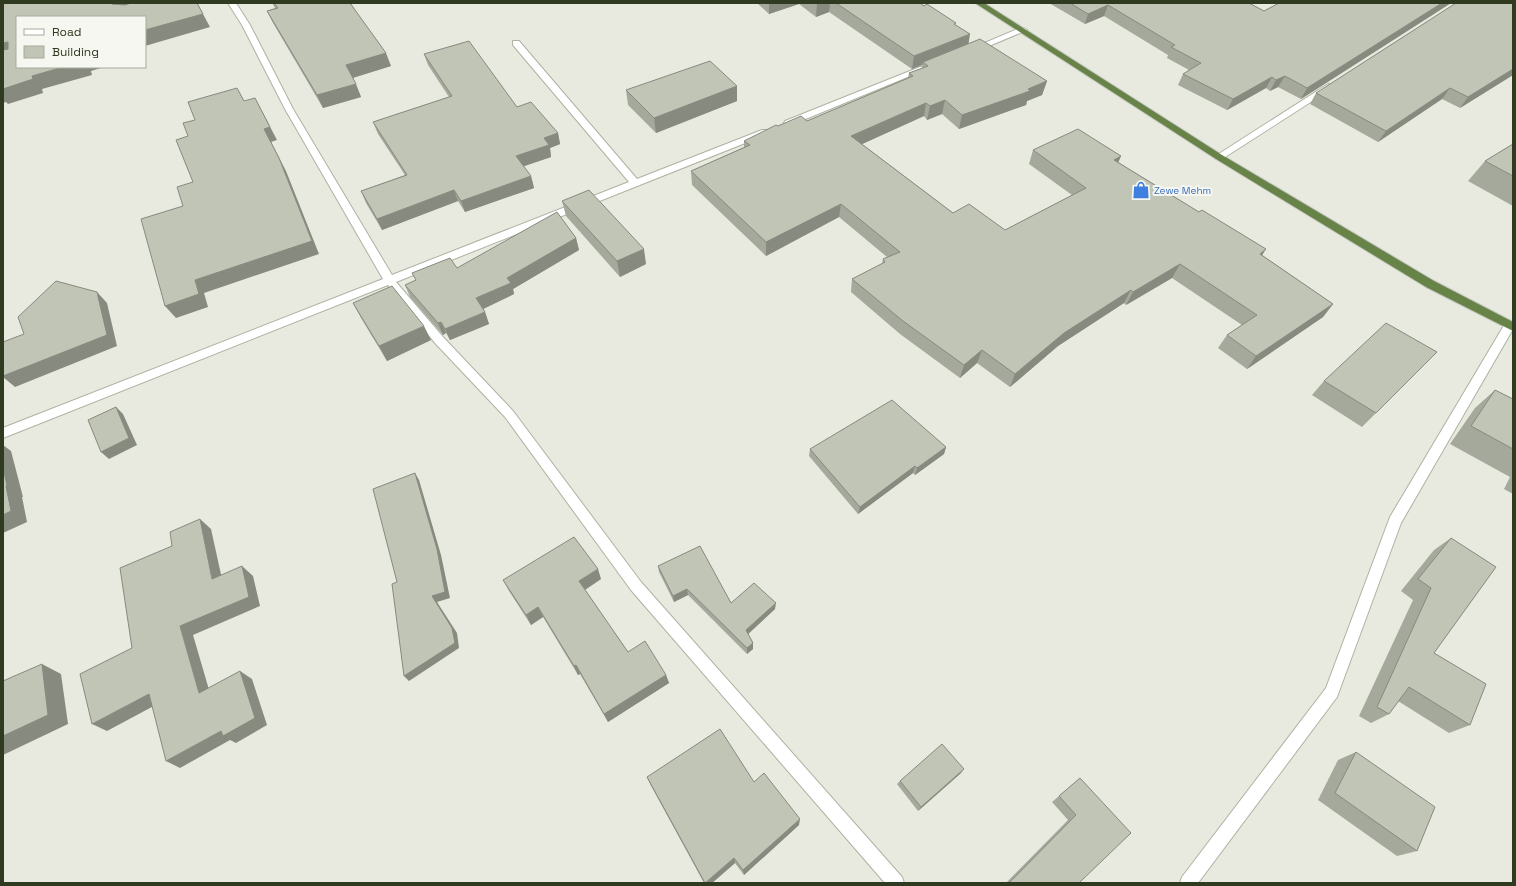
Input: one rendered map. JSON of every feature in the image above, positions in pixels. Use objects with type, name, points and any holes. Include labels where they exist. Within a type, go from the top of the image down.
[{"type":"highway","points":[[979,3],[1219,157],[1430,284],[1511,326]]},
{"type":"street","points":[[232,3],[246,25],[289,110],[389,280],[439,340],[509,414],[636,586],[896,883]]},
{"type":"street","points":[[964,53],[1023,30]]},
{"type":"street","points":[[516,43],[635,183]]},
{"type":"street","points":[[3,433],[935,65]]},
{"type":"street","points":[[1219,157],[1332,84]]},
{"type":"street","points":[[1188,883],[1332,692],[1395,521],[1511,326]]},
{"type":"building","points":[[3,3],[115,3],[112,4],[125,5],[131,3],[197,3],[203,14],[146,30],[146,16],[16,16],[16,68],[60,68],[32,76],[33,79],[3,89],[3,50],[8,49],[8,42],[3,43]]},
{"type":"building","points":[[274,3],[350,3],[386,53],[346,65],[356,84],[317,95],[267,11],[278,8]]},
{"type":"building","points":[[836,3],[920,3],[924,6],[927,4],[970,34],[914,56]]},
{"type":"building","points":[[1070,3],[1249,3],[1264,11],[1279,3],[1442,3],[1307,88],[1285,76],[1276,80],[1272,77],[1233,99],[1183,74],[1201,63],[1171,47],[1175,45],[1108,5],[1088,14]]},
{"type":"building","points":[[1456,3],[1513,3],[1513,69],[1468,97],[1450,88],[1386,131],[1316,93]]},
{"type":"building","points":[[980,39],[1047,81],[1028,89],[1030,91],[962,115],[945,100],[930,106],[926,103],[851,136],[953,213],[969,204],[1005,230],[1086,188],[1033,150],[1078,129],[1121,156],[1114,160],[1199,212],[1202,210],[1266,249],[1260,254],[1333,304],[1256,356],[1227,335],[1257,315],[1180,264],[1133,292],[1131,290],[1064,333],[1015,374],[982,350],[964,365],[903,321],[852,279],[885,262],[883,259],[900,252],[841,204],[766,242],[691,171],[750,145],[744,141],[776,125],[778,126],[801,116],[807,121],[913,76],[909,73],[928,66],[923,62]]},
{"type":"building","points":[[469,41],[517,107],[531,102],[558,133],[544,138],[549,145],[516,156],[531,176],[461,201],[454,190],[377,219],[361,191],[407,175],[373,122],[452,96],[424,54]]},
{"type":"building","points":[[710,61],[737,86],[654,118],[626,90]]},
{"type":"building","points":[[237,88],[244,101],[255,98],[270,127],[264,129],[279,158],[312,241],[195,280],[199,294],[165,306],[141,219],[183,206],[177,187],[193,182],[176,140],[188,136],[183,123],[195,120],[188,102]]},
{"type":"building","points":[[1513,144],[1513,176],[1485,161]]},
{"type":"building","points":[[589,190],[644,249],[617,261],[562,201]]},
{"type":"building","points":[[557,212],[576,238],[507,278],[511,283],[476,298],[485,312],[445,329],[441,322],[438,323],[405,285],[416,280],[412,273],[450,258],[457,268]]},
{"type":"building","points":[[56,281],[97,292],[107,335],[3,376],[3,342],[24,334],[18,317]]},
{"type":"building","points":[[392,286],[424,326],[379,346],[353,303]]},
{"type":"building","points":[[1386,323],[1437,352],[1376,413],[1324,381]]},
{"type":"building","points":[[1495,390],[1513,399],[1513,449],[1471,426]]},
{"type":"building","points":[[892,400],[946,447],[917,468],[915,466],[860,507],[810,449]]},
{"type":"building","points":[[116,407],[129,438],[101,452],[88,420]]},
{"type":"building","points":[[3,468],[11,511],[3,515]]},
{"type":"building","points":[[415,473],[437,549],[445,592],[432,596],[452,628],[455,643],[404,676],[392,584],[397,582],[373,489]]},
{"type":"building","points":[[200,519],[212,579],[242,566],[249,597],[180,626],[199,693],[240,671],[255,718],[223,736],[221,731],[166,761],[149,694],[92,724],[80,674],[132,648],[120,568],[172,546],[170,532]]},
{"type":"building","points":[[574,537],[598,569],[579,581],[628,652],[645,641],[666,675],[604,714],[576,665],[574,666],[538,607],[526,615],[503,580]]},
{"type":"building","points":[[1451,538],[1496,567],[1434,653],[1486,684],[1470,725],[1409,687],[1389,714],[1377,707],[1431,588],[1418,579]]},
{"type":"building","points":[[700,546],[731,603],[754,583],[776,603],[746,630],[753,643],[747,648],[687,589],[673,596],[658,566]]},
{"type":"building","points":[[42,664],[48,715],[3,736],[3,681]]},
{"type":"building","points":[[720,729],[754,782],[764,773],[800,819],[743,870],[734,858],[705,883],[647,777]]},
{"type":"building","points":[[942,744],[964,769],[921,807],[900,781]]},
{"type":"building","points":[[1356,752],[1435,807],[1417,851],[1335,793]]},
{"type":"building","points":[[1080,778],[1131,833],[1079,883],[1009,883],[1076,815],[1059,796]]},
{"type":"place","name":"Zewe Mehm","points":[[1141,190]]}]
